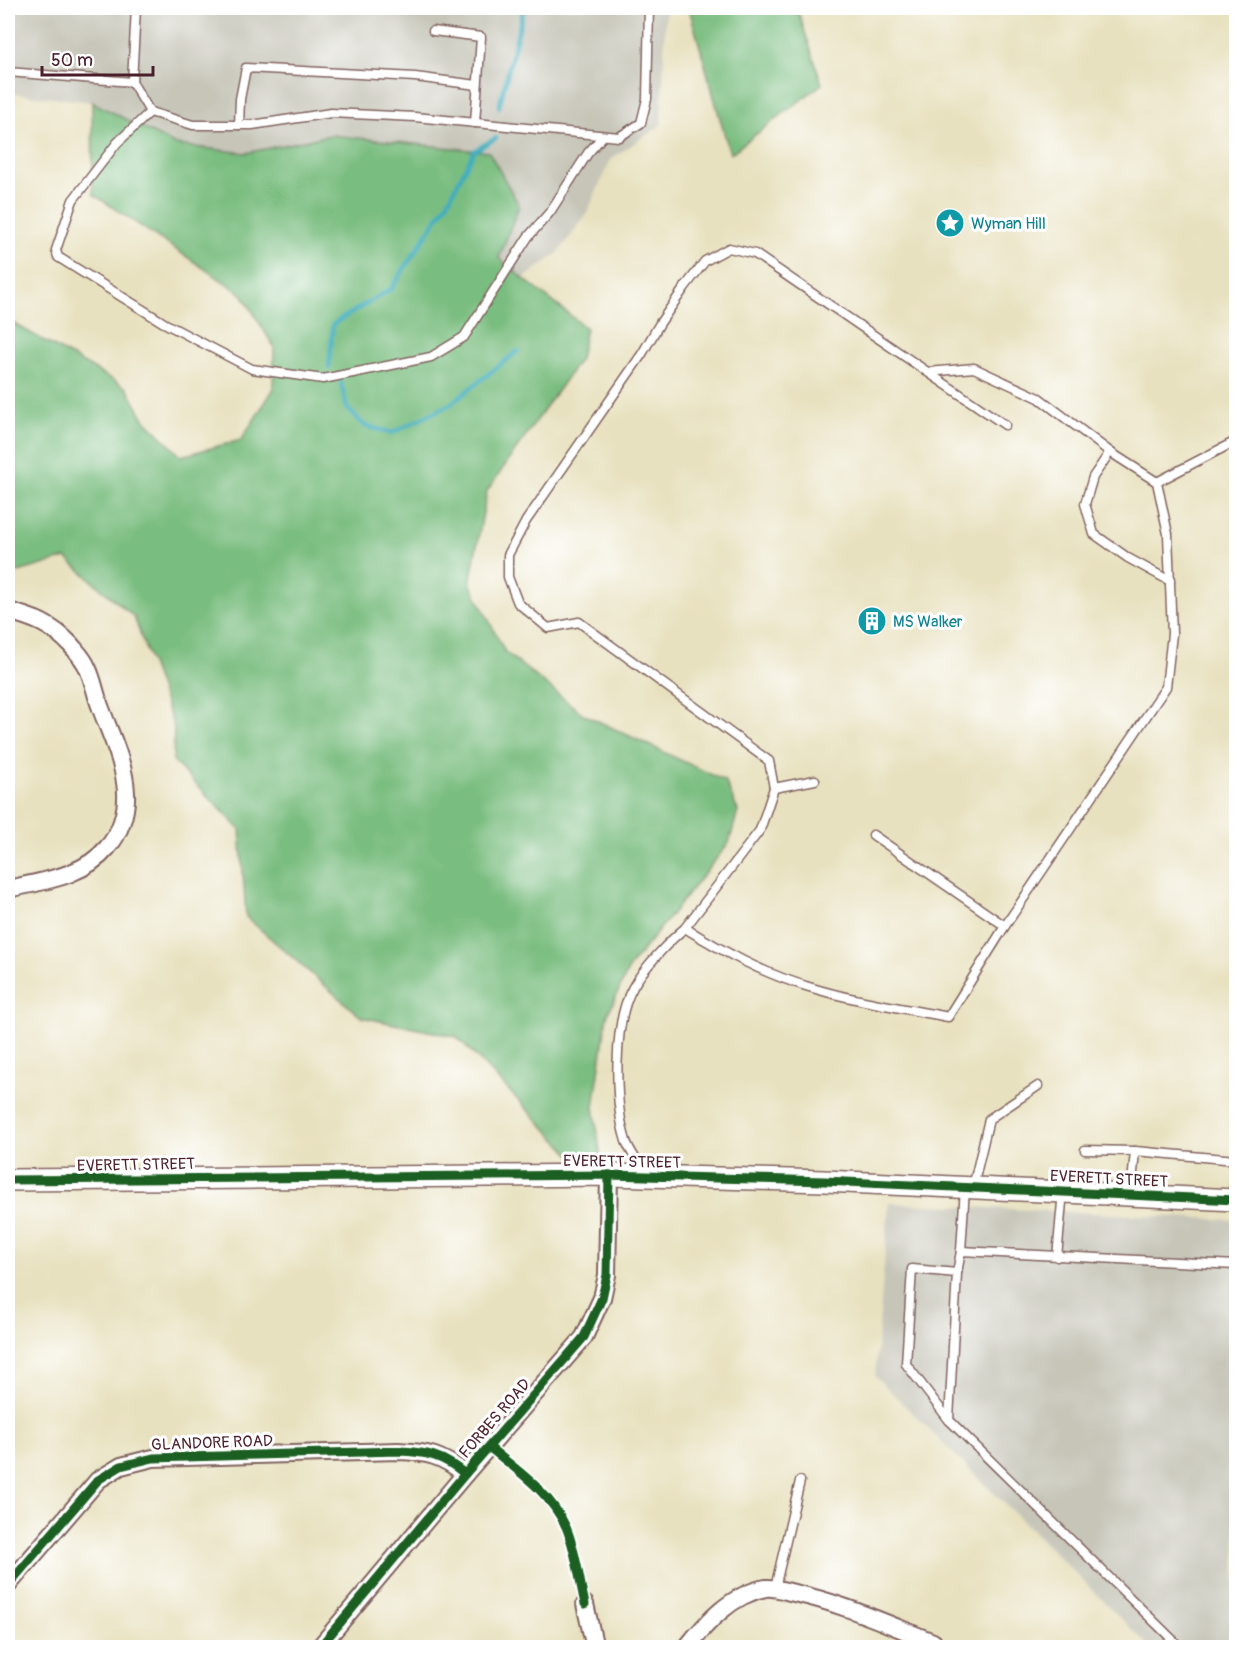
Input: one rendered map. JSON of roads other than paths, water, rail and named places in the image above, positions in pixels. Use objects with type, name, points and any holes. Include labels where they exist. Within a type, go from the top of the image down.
[{"type":"street","points":[[8,611],[34,618],[53,628],[71,645],[87,666],[125,778],[126,804],[119,829],[108,848],[89,864],[67,875],[8,889]]},
{"type":"street","name":"EVERETT STREET","points":[[8,1180],[609,1175],[969,1187],[1234,1200]]},
{"type":"street","name":"FORBES ROAD","points":[[319,1647],[584,1337],[602,1298],[607,1275],[609,1175]]},
{"type":"street","name":"GLANDORE ROAD","points":[[8,1585],[98,1480],[121,1466],[153,1458],[424,1452],[448,1461],[465,1474]]},
{"type":"street","points":[[687,1647],[709,1620],[726,1606],[766,1588],[807,1596],[861,1613],[933,1641]]},
{"type":"street","points":[[585,1604],[595,1647]]},
{"type":"lane","points":[[136,8],[132,82],[150,112],[193,124],[252,125],[331,113],[415,117],[620,137],[641,123],[647,99],[649,8]]},
{"type":"lane","points":[[433,31],[481,37],[475,123]]},
{"type":"lane","points":[[239,125],[240,99],[246,68],[415,77],[477,85]]},
{"type":"lane","points":[[8,72],[132,82]]},
{"type":"lane","points":[[150,112],[117,143],[73,201],[56,250],[58,256],[164,323],[252,369],[323,379],[431,357],[464,337],[528,237],[550,212],[588,153],[603,136]]},
{"type":"lane","points":[[646,1176],[627,1143],[617,1061],[622,1027],[633,987],[672,938],[685,928],[760,830],[774,788],[769,762],[579,622],[548,628],[518,603],[508,577],[508,555],[526,521],[642,354],[685,287],[705,261],[729,248],[755,254],[1005,425]]},
{"type":"lane","points":[[685,928],[722,950],[765,971],[808,987],[857,1000],[948,1017],[1005,926],[1166,687],[1172,634],[1168,534],[1157,482],[1110,452],[1040,398],[974,368],[928,372]]},
{"type":"lane","points":[[1157,482],[1236,441]]},
{"type":"lane","points":[[1110,452],[1093,477],[1085,504],[1094,534],[1128,558],[1170,582]]},
{"type":"lane","points":[[774,788],[815,780]]},
{"type":"lane","points":[[873,835],[1005,926]]},
{"type":"lane","points":[[949,1420],[957,1273],[969,1187],[989,1119],[1038,1086]]},
{"type":"lane","points":[[1085,1150],[1135,1151],[1236,1160]]},
{"type":"lane","points":[[1131,1194],[1135,1151]]},
{"type":"lane","points":[[1234,1200],[1236,1171]]},
{"type":"lane","points":[[1057,1257],[1063,1191]]},
{"type":"lane","points":[[961,1251],[1236,1265]]},
{"type":"lane","points":[[957,1273],[912,1269],[906,1364],[949,1420],[1181,1647]]},
{"type":"lane","points":[[775,1588],[800,1481]]},
{"type":"waterway","points":[[499,107],[524,8]]},
{"type":"waterway","points":[[329,368],[333,324],[391,289],[448,202],[474,151],[496,138]]},
{"type":"waterway","points":[[341,383],[347,408],[365,426],[392,433],[449,405],[518,351]]},
{"type":"place","name":"Wyman Hill","points":[[950,223]]},
{"type":"place","name":"MS Walker","points":[[872,621]]}]
